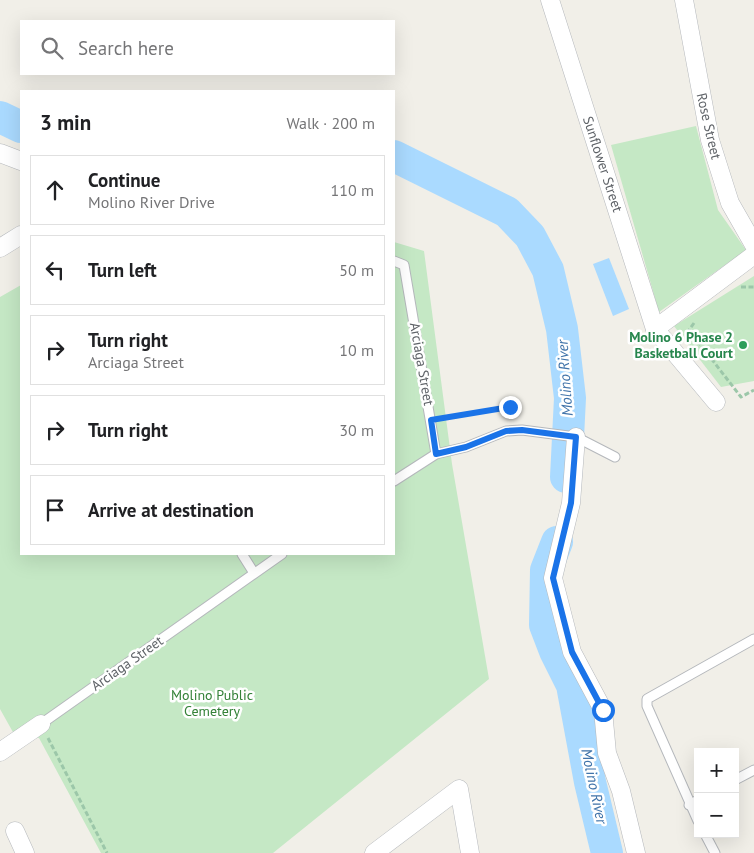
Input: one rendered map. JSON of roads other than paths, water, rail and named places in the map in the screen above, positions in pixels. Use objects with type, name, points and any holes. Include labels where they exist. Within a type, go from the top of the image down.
[{"type":"street","name":"Sunflower Street","points":[[550,0],[655,329]]},
{"type":"street","name":"Rose Street","points":[[684,0],[710,140],[730,203],[754,245]]},
{"type":"street","points":[[0,168],[12,158]]},
{"type":"street","points":[[0,248],[20,236]]},
{"type":"street","points":[[716,402],[655,329],[754,255]]},
{"type":"street","points":[[576,437],[571,503],[553,578],[572,652],[603,710],[607,753],[621,791],[636,853]]},
{"type":"street","name":"Arciaga Street","points":[[0,752],[41,724]]},
{"type":"street","points":[[374,853],[459,789],[470,853]]},
{"type":"street","points":[[15,832],[25,853]]},
{"type":"lane","name":"Arciaga Street","points":[[395,261],[404,265],[436,454]]},
{"type":"lane","points":[[395,479],[436,454],[466,447],[506,431],[522,430],[576,437],[615,457]]},
{"type":"lane","points":[[243,555],[254,573]]},
{"type":"lane","name":"Arciaga Street","points":[[41,724],[281,555]]},
{"type":"lane","points":[[694,815],[688,805],[647,706],[647,699],[754,639]]},
{"type":"lane","points":[[739,778],[754,770]]},
{"type":"lane","points":[[688,805],[694,802]]},
{"type":"lane","points":[[707,838],[715,853]]},
{"type":"water","points":[[609,258],[629,309],[613,316],[593,264]]},
{"type":"waterway","name":"Molino River","points":[[0,117],[20,127]]},
{"type":"waterway","name":"Molino River","points":[[395,156],[507,212],[530,236],[548,270],[562,329],[570,398],[566,477]]},
{"type":"waterway","name":"Molino River","points":[[557,542],[546,570],[545,625],[555,651],[572,685],[590,782],[607,853]]},
{"type":"place","name":"Molino 6 Phase 2 Basketball Court","points":[[743,345]]},
{"type":"park label","name":"Molino Public Cemetery","points":[[212,704]]}]
